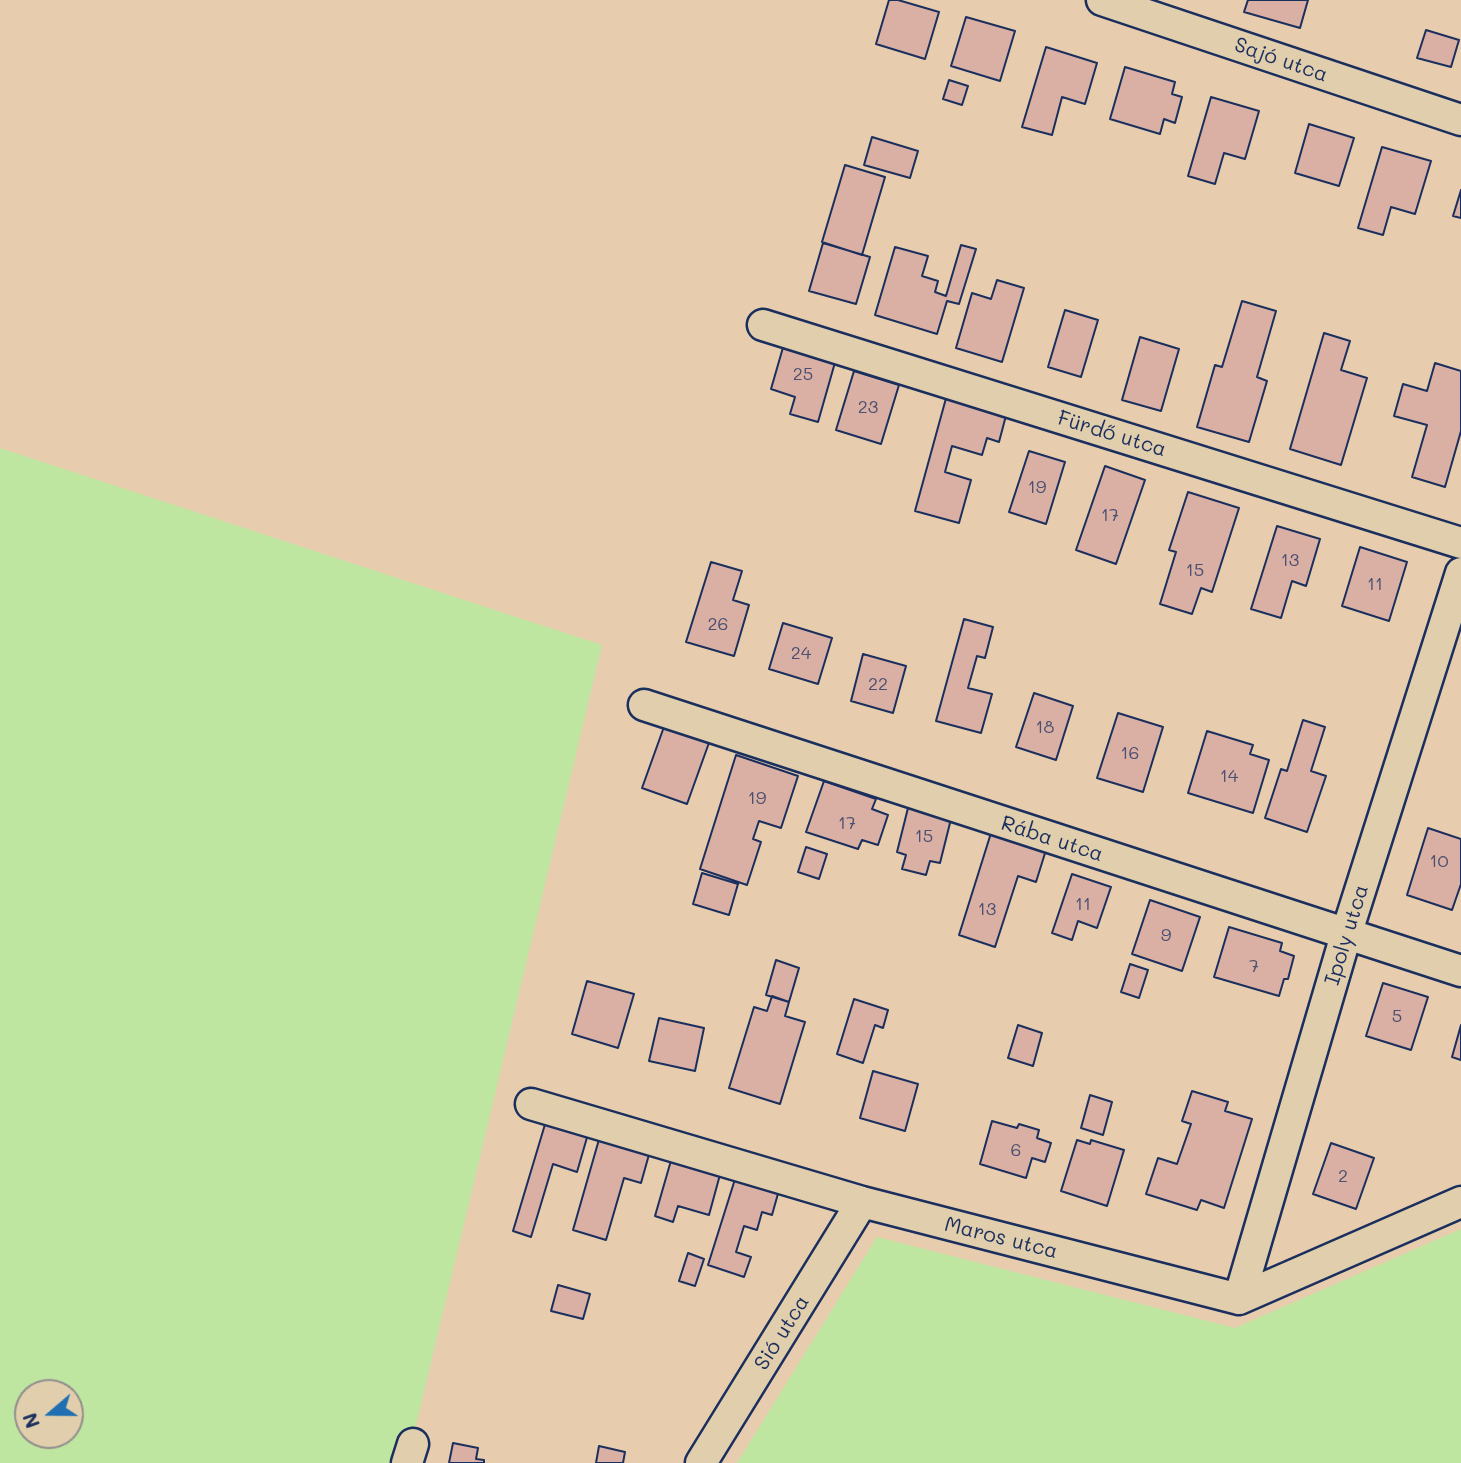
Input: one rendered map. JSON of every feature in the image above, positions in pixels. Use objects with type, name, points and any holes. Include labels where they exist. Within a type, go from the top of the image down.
[{"type":"street","name":"Sajó utca","points":[[1102,0],[1461,120]]},
{"type":"street","name":"Fürdő utca","points":[[763,325],[1461,543]]},
{"type":"street","name":"Ipoly utca","points":[[1239,1300],[1346,935],[1461,573]]},
{"type":"street","name":"Rába utca","points":[[644,705],[1461,971]]},
{"type":"street","name":"Maros utca","points":[[531,1104],[862,1202],[1239,1300]]},
{"type":"street","name":"Sió utca","points":[[701,1463],[862,1202]]},
{"type":"street","points":[[1239,1300],[1461,1202]]},
{"type":"green space","points":[[0,448],[602,645],[407,1463],[0,1463]]},
{"type":"green space","points":[[1461,1229],[1461,1463],[737,1463],[877,1237],[1235,1328]]},
{"type":"building","points":[[889,0],[898,0],[939,12],[925,59],[876,44]]},
{"type":"building","points":[[1248,0],[1308,0],[1300,28],[1244,12]]},
{"type":"building","points":[[966,17],[1015,31],[1000,81],[951,66]]},
{"type":"building","points":[[1426,30],[1459,40],[1451,67],[1417,58]]},
{"type":"building","points":[[1046,47],[1097,63],[1085,104],[1062,97],[1052,135],[1022,127]]},
{"type":"building","points":[[1125,67],[1175,82],[1172,94],[1182,97],[1175,123],[1164,119],[1160,134],[1110,119]]},
{"type":"building","points":[[949,80],[968,86],[962,105],[943,99]]},
{"type":"building","points":[[1211,97],[1259,111],[1245,159],[1224,153],[1215,184],[1188,176]]},
{"type":"building","points":[[1309,124],[1354,138],[1339,186],[1295,173]]},
{"type":"building","points":[[872,137],[918,151],[910,178],[864,165]]},
{"type":"building","points":[[1382,147],[1431,161],[1415,214],[1391,207],[1383,235],[1358,228]]},
{"type":"building","points":[[845,165],[885,177],[862,255],[822,242]]},
{"type":"building","points":[[1461,190],[1461,218],[1453,216]]},
{"type":"building","points":[[823,243],[870,257],[856,304],[809,291]]},
{"type":"building","points":[[961,245],[976,249],[959,304],[947,301],[937,334],[875,315],[895,247],[928,256],[922,276],[938,281],[935,292],[946,296]]},
{"type":"building","points":[[997,280],[1024,288],[1002,362],[956,348],[972,293],[991,299]]},
{"type":"building","points":[[1242,301],[1276,311],[1257,377],[1267,381],[1249,442],[1197,427],[1215,365],[1222,367]]},
{"type":"building","points":[[1065,310],[1098,320],[1081,377],[1048,367]]},
{"type":"building","points":[[1324,333],[1350,341],[1341,370],[1367,378],[1341,465],[1290,449]]},
{"type":"building","points":[[1140,337],[1179,349],[1161,411],[1122,400]]},
{"type":"building","points":[[784,344],[836,359],[818,422],[790,414],[795,397],[771,389]]},
{"type":"building","points":[[1435,363],[1461,371],[1461,431],[1445,487],[1412,477],[1427,425],[1394,416],[1403,384],[1427,391]]},
{"type":"building","points":[[854,371],[899,385],[881,444],[836,430]]},
{"type":"building","points":[[948,391],[1008,408],[999,442],[987,438],[982,455],[952,446],[945,472],[971,480],[959,523],[915,511]]},
{"type":"building","points":[[1029,451],[1065,462],[1046,524],[1009,512]]},
{"type":"building","points":[[1105,466],[1145,480],[1116,564],[1076,550]]},
{"type":"building","points":[[1188,492],[1239,508],[1212,592],[1201,588],[1192,614],[1160,604],[1176,552],[1169,550]]},
{"type":"building","points":[[1277,526],[1320,539],[1306,586],[1292,581],[1281,618],[1251,609]]},
{"type":"building","points":[[1360,547],[1407,562],[1389,621],[1342,606]]},
{"type":"building","points":[[711,562],[742,571],[733,600],[749,605],[734,656],[686,642]]},
{"type":"building","points":[[964,619],[993,627],[985,658],[977,656],[968,688],[992,694],[981,733],[936,721]]},
{"type":"building","points":[[783,623],[832,638],[818,684],[769,669]]},
{"type":"building","points":[[863,654],[906,666],[893,713],[851,701]]},
{"type":"building","points":[[1034,693],[1073,706],[1056,760],[1016,747]]},
{"type":"building","points":[[1118,713],[1163,727],[1143,792],[1097,778]]},
{"type":"building","points":[[1303,720],[1325,727],[1311,771],[1326,776],[1307,832],[1265,818],[1281,769],[1287,771]]},
{"type":"building","points":[[665,724],[710,740],[687,804],[642,788]]},
{"type":"building","points":[[1207,731],[1253,745],[1250,754],[1269,760],[1253,813],[1188,793]]},
{"type":"building","points":[[736,755],[798,776],[781,828],[759,821],[753,839],[761,842],[747,885],[700,869]]},
{"type":"building","points":[[824,781],[876,799],[872,809],[888,815],[878,845],[862,840],[858,849],[806,832]]},
{"type":"building","points":[[908,808],[951,819],[940,863],[930,861],[926,875],[902,869],[906,855],[897,852]]},
{"type":"building","points":[[1428,828],[1461,839],[1461,884],[1452,910],[1407,895]]},
{"type":"building","points":[[991,833],[1046,850],[1036,882],[1018,876],[995,947],[959,935]]},
{"type":"building","points":[[806,847],[827,854],[819,879],[798,872]]},
{"type":"building","points":[[702,873],[738,884],[729,915],[693,904]]},
{"type":"building","points":[[1072,874],[1111,887],[1097,928],[1078,921],[1072,940],[1052,933]]},
{"type":"building","points":[[1150,900],[1200,917],[1182,971],[1132,954]]},
{"type":"building","points":[[1229,927],[1282,943],[1280,951],[1294,956],[1288,979],[1284,979],[1279,996],[1214,977]]},
{"type":"building","points":[[776,960],[799,968],[789,1002],[766,995]]},
{"type":"building","points":[[1130,964],[1148,970],[1139,998],[1121,992]]},
{"type":"building","points":[[587,981],[634,994],[618,1048],[572,1034]]},
{"type":"building","points":[[1383,983],[1428,997],[1411,1050],[1366,1036]]},
{"type":"building","points":[[772,996],[789,1002],[785,1016],[805,1022],[780,1104],[729,1088],[754,1007],[767,1011]]},
{"type":"building","points":[[854,999],[888,1010],[883,1028],[875,1025],[863,1063],[837,1054]]},
{"type":"building","points":[[659,1018],[704,1028],[695,1071],[649,1061]]},
{"type":"building","points":[[1018,1025],[1042,1033],[1033,1066],[1008,1058]]},
{"type":"building","points":[[1461,1025],[1461,1060],[1452,1057]]},
{"type":"building","points":[[873,1071],[918,1084],[905,1131],[860,1118]]},
{"type":"building","points":[[1192,1091],[1228,1102],[1225,1111],[1252,1119],[1224,1208],[1201,1200],[1197,1210],[1146,1194],[1158,1158],[1177,1164],[1191,1124],[1182,1121]]},
{"type":"building","points":[[1090,1095],[1112,1102],[1103,1135],[1081,1128]]},
{"type":"building","points":[[546,1121],[588,1134],[577,1172],[553,1164],[531,1237],[513,1231]]},
{"type":"building","points":[[992,1121],[1017,1128],[1019,1124],[1039,1130],[1037,1138],[1051,1143],[1045,1162],[1032,1158],[1026,1178],[980,1164]]},
{"type":"building","points":[[600,1136],[650,1151],[641,1183],[624,1178],[606,1240],[573,1230]]},
{"type":"building","points":[[1077,1140],[1090,1144],[1091,1140],[1124,1150],[1107,1206],[1061,1191]]},
{"type":"building","points":[[1331,1143],[1374,1158],[1356,1209],[1313,1194]]},
{"type":"building","points":[[672,1157],[721,1171],[709,1215],[678,1206],[673,1222],[655,1216]]},
{"type":"building","points":[[736,1176],[779,1190],[772,1215],[762,1212],[757,1230],[744,1226],[736,1252],[751,1257],[744,1277],[708,1265]]},
{"type":"building","points":[[688,1253],[704,1259],[695,1286],[679,1281]]},
{"type":"building","points":[[558,1285],[590,1294],[583,1319],[551,1311]]},
{"type":"building","points":[[453,1443],[478,1448],[476,1459],[484,1460],[484,1463],[449,1463]]},
{"type":"building","points":[[599,1446],[625,1452],[623,1463],[596,1463]]}]
